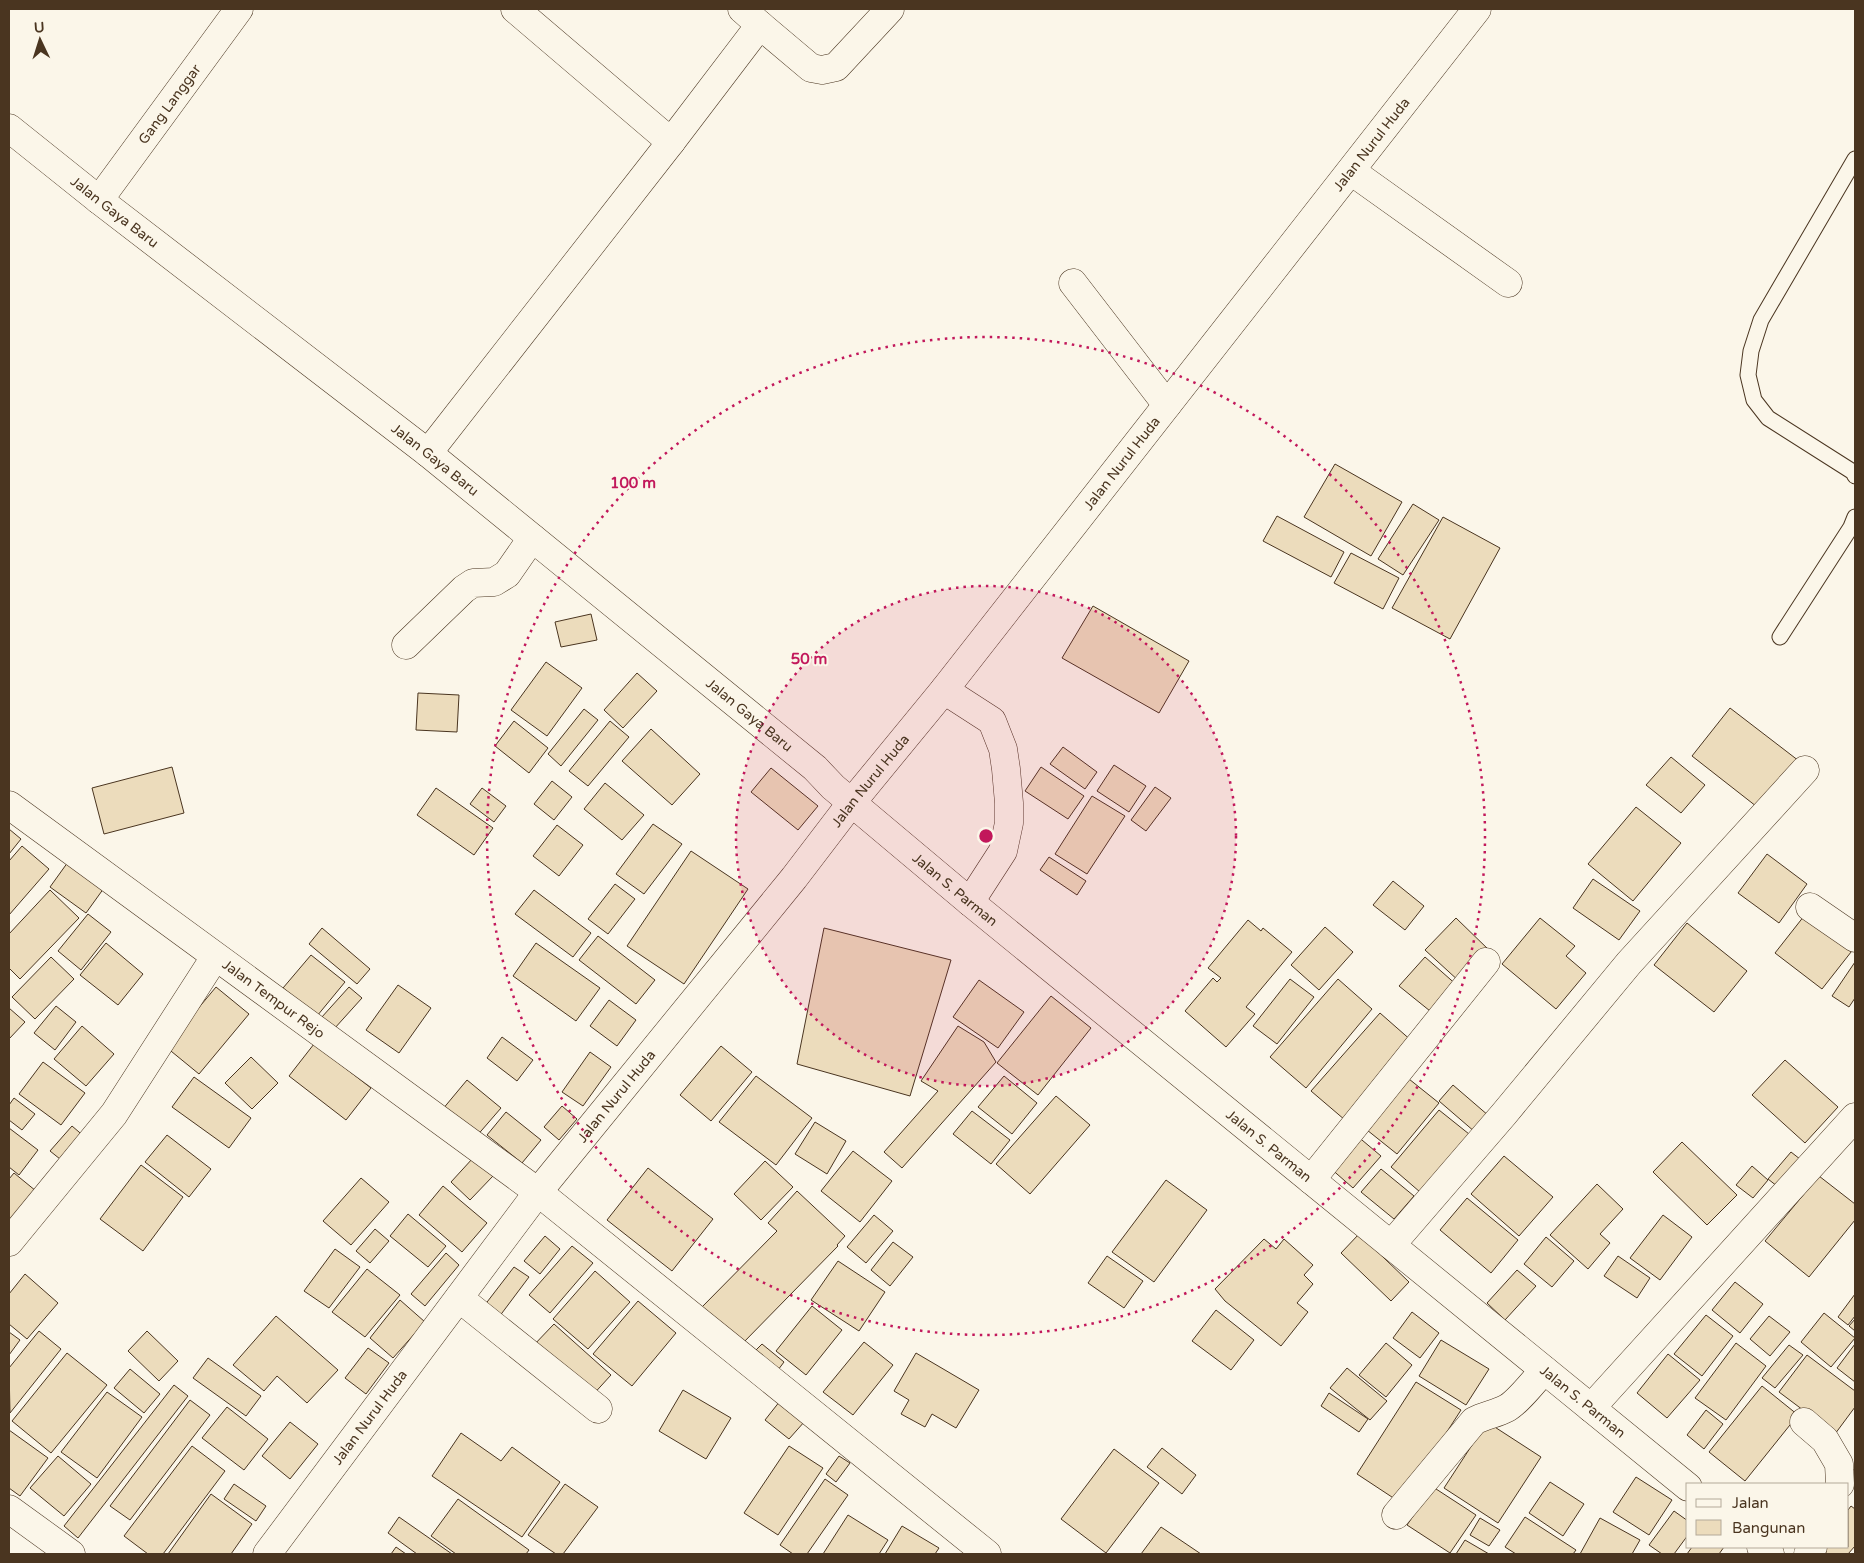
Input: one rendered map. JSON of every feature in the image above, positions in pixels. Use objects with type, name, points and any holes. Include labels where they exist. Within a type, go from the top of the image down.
[{"type":"street","name":"Gang Langgar","points":[[99,200],[239,9]]},
{"type":"street","points":[[515,9],[671,142]]},
{"type":"street","points":[[428,453],[671,142],[751,17],[811,68],[822,70],[836,67],[890,9]]},
{"type":"street","name":"Jalan Nurul Huda","points":[[267,1554],[538,1192],[794,878],[833,786],[944,690],[1477,9]]},
{"type":"street","name":"Jalan Gaya Baru","points":[[9,128],[99,200],[428,453],[833,786]]},
{"type":"street","points":[[1351,170],[1508,284]]},
{"type":"street","points":[[1073,283],[1167,405]]},
{"type":"street","points":[[406,645],[464,589],[473,583],[494,582],[507,574],[532,538]]},
{"type":"street","points":[[944,690],[992,721],[1003,749],[1006,769],[1010,803],[1009,823],[1003,851],[970,902]]},
{"type":"street","points":[[1391,1245],[1504,1114],[1629,963],[1805,770]]},
{"type":"street","name":"Jalan S. Parman","points":[[833,786],[970,902],[1686,1485]]},
{"type":"street","name":"Jalan Tempur Rejo","points":[[9,805],[538,1192],[987,1554]]},
{"type":"street","points":[[1810,907],[1855,938]]},
{"type":"street","points":[[9,1242],[114,1114],[215,957]]},
{"type":"street","points":[[1312,1180],[1486,962]]},
{"type":"street","points":[[1591,1408],[1855,1117]]},
{"type":"street","points":[[459,1298],[598,1409]]},
{"type":"street","points":[[1396,1515],[1474,1421],[1484,1415],[1496,1413],[1509,1407],[1544,1370]]},
{"type":"street","points":[[1804,1422],[1825,1440],[1839,1464],[1840,1483]]},
{"type":"street","points":[[9,1509],[71,1554]]},
{"type":"lane","points":[[1855,159],[1762,320],[1751,351],[1748,375],[1754,400],[1768,418],[1853,472],[1855,476]]},
{"type":"lane","points":[[1780,637],[1851,527],[1855,517]]},
{"type":"building","points":[[1335,464],[1402,502],[1371,556],[1304,517]]},
{"type":"building","points":[[1413,504],[1439,520],[1403,575],[1378,559]]},
{"type":"building","points":[[1277,516],[1344,552],[1331,577],[1263,541]]},
{"type":"building","points":[[1443,517],[1500,548],[1450,639],[1392,608]]},
{"type":"building","points":[[1351,553],[1399,578],[1383,609],[1334,583]]},
{"type":"building","points":[[1093,606],[1189,661],[1159,713],[1062,658]]},
{"type":"building","points":[[591,614],[597,640],[561,647],[555,622]]},
{"type":"building","points":[[546,662],[582,688],[547,736],[511,710]]},
{"type":"building","points":[[637,673],[657,691],[623,728],[604,710]]},
{"type":"building","points":[[418,693],[459,695],[457,732],[416,730]]},
{"type":"building","points":[[1730,708],[1799,761],[1761,810],[1692,756]]},
{"type":"building","points":[[584,709],[598,720],[561,766],[548,754]]},
{"type":"building","points":[[514,721],[548,748],[529,773],[495,746]]},
{"type":"building","points":[[610,721],[629,737],[588,786],[569,771]]},
{"type":"building","points":[[651,729],[700,774],[672,805],[622,761]]},
{"type":"building","points":[[1063,747],[1097,772],[1085,789],[1050,764]]},
{"type":"building","points":[[1671,757],[1705,785],[1681,813],[1646,785]]},
{"type":"building","points":[[1114,765],[1146,786],[1129,812],[1097,791]]},
{"type":"building","points":[[172,767],[184,813],[104,834],[92,788]]},
{"type":"building","points":[[1041,767],[1084,796],[1068,819],[1025,791]]},
{"type":"building","points":[[771,768],[818,806],[798,830],[751,792]]},
{"type":"building","points":[[552,781],[572,797],[554,820],[534,804]]},
{"type":"building","points":[[605,783],[644,815],[622,840],[584,809]]},
{"type":"building","points":[[1155,787],[1171,798],[1146,831],[1131,820]]},
{"type":"building","points":[[436,788],[493,828],[474,855],[417,815]]},
{"type":"building","points":[[482,788],[506,806],[494,822],[470,804]]},
{"type":"building","points":[[1092,796],[1125,816],[1087,874],[1055,854]]},
{"type":"building","points":[[1636,807],[1681,843],[1633,901],[1588,864]]},
{"type":"building","points":[[653,824],[682,844],[644,894],[616,874]]},
{"type":"building","points":[[557,825],[583,845],[559,876],[533,856]]},
{"type":"building","points":[[9,829],[21,839],[9,854]]},
{"type":"building","points":[[22,846],[49,869],[9,915],[9,861]]},
{"type":"building","points":[[691,851],[748,889],[684,984],[627,946]]},
{"type":"building","points":[[1767,854],[1807,884],[1779,923],[1738,893]]},
{"type":"building","points":[[1049,857],[1086,881],[1077,895],[1040,870]]},
{"type":"building","points":[[68,862],[104,888],[86,913],[50,887]]},
{"type":"building","points":[[1593,879],[1640,911],[1619,940],[1573,908]]},
{"type":"building","points":[[1393,881],[1424,906],[1405,930],[1373,905]]},
{"type":"building","points":[[615,884],[635,899],[608,934],[588,919]]},
{"type":"building","points":[[50,890],[79,918],[20,979],[9,968],[9,934]]},
{"type":"building","points":[[534,890],[591,933],[573,957],[515,914]]},
{"type":"building","points":[[1808,911],[1855,947],[1822,989],[1775,953]]},
{"type":"building","points":[[88,914],[111,932],[81,970],[58,951]]},
{"type":"building","points":[[1456,918],[1490,951],[1460,982],[1425,950]]},
{"type":"building","points":[[1540,918],[1575,946],[1566,956],[1586,973],[1556,1009],[1502,964]]},
{"type":"building","points":[[1248,920],[1261,931],[1263,928],[1292,952],[1246,1007],[1255,1014],[1226,1047],[1185,1011],[1213,978],[1217,982],[1221,978],[1208,968]]},
{"type":"building","points":[[1687,923],[1747,971],[1714,1012],[1654,965]]},
{"type":"building","points":[[1325,927],[1353,952],[1319,990],[1291,965]]},
{"type":"building","points":[[322,928],[370,969],[357,984],[309,944]]},
{"type":"building","points":[[824,928],[951,960],[910,1096],[797,1064]]},
{"type":"building","points":[[598,936],[655,980],[636,1004],[579,960]]},
{"type":"building","points":[[106,943],[143,974],[118,1005],[80,975]]},
{"type":"building","points":[[536,943],[600,988],[576,1021],[513,976]]},
{"type":"building","points":[[311,955],[345,982],[317,1016],[283,988]]},
{"type":"building","points":[[51,957],[74,979],[35,1019],[12,997]]},
{"type":"building","points":[[1425,957],[1459,987],[1435,1015],[1399,986]]},
{"type":"building","points":[[1855,962],[1855,998],[1849,1007],[1832,996]]},
{"type":"building","points":[[1290,979],[1314,997],[1277,1044],[1253,1026]]},
{"type":"building","points":[[1338,979],[1372,1009],[1306,1088],[1270,1057]]},
{"type":"building","points":[[979,980],[1024,1012],[998,1048],[953,1017]]},
{"type":"building","points":[[398,985],[431,1008],[399,1053],[366,1030]]},
{"type":"building","points":[[216,987],[249,1014],[199,1074],[166,1047]]},
{"type":"building","points":[[349,987],[362,998],[334,1029],[321,1018]]},
{"type":"building","points":[[1051,996],[1091,1028],[1038,1095],[997,1063]]},
{"type":"building","points":[[609,1000],[636,1020],[617,1046],[590,1026]]},
{"type":"building","points":[[56,1006],[76,1022],[55,1050],[34,1033]]},
{"type":"building","points":[[9,1008],[25,1022],[9,1039]]},
{"type":"building","points":[[1380,1013],[1413,1042],[1345,1120],[1311,1091]]},
{"type":"building","points":[[82,1026],[114,1054],[86,1086],[54,1059]]},
{"type":"building","points":[[958,1026],[984,1042],[996,1062],[902,1168],[884,1152],[938,1091],[921,1081]]},
{"type":"building","points":[[502,1037],[533,1060],[517,1081],[487,1058]]},
{"type":"building","points":[[314,1044],[371,1088],[346,1120],[289,1076]]},
{"type":"building","points":[[721,1046],[752,1072],[711,1121],[680,1095]]},
{"type":"building","points":[[590,1052],[611,1067],[583,1106],[562,1092]]},
{"type":"building","points":[[251,1057],[278,1083],[252,1109],[225,1083]]},
{"type":"building","points":[[1785,1060],[1838,1107],[1805,1143],[1752,1095]]},
{"type":"building","points":[[43,1062],[85,1093],[61,1125],[19,1094]]},
{"type":"building","points":[[756,1076],[812,1118],[776,1165],[719,1122]]},
{"type":"building","points":[[1004,1076],[1037,1103],[1012,1134],[978,1107]]},
{"type":"building","points":[[194,1077],[251,1118],[229,1148],[172,1107]]},
{"type":"building","points":[[1409,1079],[1439,1103],[1397,1154],[1367,1130]]},
{"type":"building","points":[[467,1080],[501,1108],[475,1138],[442,1110]]},
{"type":"building","points":[[1453,1085],[1489,1116],[1475,1132],[1439,1101]]},
{"type":"building","points":[[1056,1096],[1090,1125],[1030,1194],[996,1164]]},
{"type":"building","points":[[14,1098],[35,1114],[22,1130],[9,1120],[9,1105]]},
{"type":"building","points":[[562,1106],[577,1119],[559,1140],[544,1127]]},
{"type":"building","points":[[1439,1110],[1469,1134],[1420,1192],[1391,1167]]},
{"type":"building","points":[[972,1111],[1010,1140],[991,1164],[953,1134]]},
{"type":"building","points":[[506,1112],[541,1140],[522,1163],[487,1135]]},
{"type":"building","points":[[815,1122],[846,1141],[827,1174],[795,1154]]},
{"type":"building","points":[[72,1126],[86,1138],[65,1163],[50,1151]]},
{"type":"building","points":[[9,1128],[38,1150],[19,1175],[9,1167]]},
{"type":"building","points":[[167,1135],[211,1169],[189,1197],[145,1162]]},
{"type":"building","points":[[1356,1135],[1381,1156],[1353,1188],[1329,1167]]},
{"type":"building","points":[[1682,1142],[1737,1195],[1707,1225],[1653,1172]]},
{"type":"building","points":[[853,1151],[892,1181],[860,1222],[821,1191]]},
{"type":"building","points":[[1791,1152],[1805,1163],[1782,1190],[1768,1179]]},
{"type":"building","points":[[1504,1156],[1553,1197],[1519,1236],[1471,1194]]},
{"type":"building","points":[[473,1158],[493,1176],[470,1200],[451,1182]]},
{"type":"building","points":[[765,1161],[793,1187],[761,1220],[734,1194]]},
{"type":"building","points":[[141,1165],[183,1197],[143,1251],[100,1219]]},
{"type":"building","points":[[1752,1166],[1768,1180],[1753,1198],[1736,1185]]},
{"type":"building","points":[[648,1168],[713,1219],[672,1271],[607,1220]]},
{"type":"building","points":[[1381,1169],[1414,1196],[1394,1219],[1361,1192]]},
{"type":"building","points":[[14,1173],[36,1191],[9,1225],[9,1179]]},
{"type":"building","points":[[1819,1176],[1855,1204],[1855,1220],[1809,1277],[1765,1241]]},
{"type":"building","points":[[361,1178],[389,1202],[351,1245],[323,1221]]},
{"type":"building","points":[[1166,1180],[1207,1210],[1154,1282],[1112,1252]]},
{"type":"building","points":[[1597,1184],[1623,1209],[1600,1234],[1610,1243],[1588,1269],[1550,1235]]},
{"type":"building","points":[[443,1186],[487,1223],[462,1252],[419,1215]]},
{"type":"building","points":[[797,1191],[845,1236],[838,1246],[741,1345],[702,1307],[777,1231],[768,1223]]},
{"type":"building","points":[[1467,1198],[1518,1240],[1491,1273],[1440,1230]]},
{"type":"building","points":[[408,1214],[446,1246],[428,1267],[390,1236]]},
{"type":"building","points":[[874,1215],[893,1231],[866,1263],[847,1247]]},
{"type":"building","points":[[1663,1215],[1692,1237],[1660,1280],[1630,1258]]},
{"type":"building","points":[[375,1229],[389,1241],[370,1263],[356,1251]]},
{"type":"building","points":[[1359,1234],[1409,1282],[1391,1301],[1341,1253]]},
{"type":"building","points":[[545,1236],[560,1249],[540,1274],[524,1261]]},
{"type":"building","points":[[1546,1237],[1574,1261],[1552,1287],[1524,1264]]},
{"type":"building","points":[[1264,1239],[1276,1249],[1284,1239],[1313,1265],[1304,1275],[1313,1284],[1297,1303],[1308,1312],[1281,1346],[1225,1301],[1215,1289]]},
{"type":"building","points":[[893,1242],[913,1257],[890,1286],[871,1270]]},
{"type":"building","points":[[572,1246],[593,1263],[550,1313],[529,1295]]},
{"type":"building","points":[[335,1249],[360,1267],[329,1308],[304,1291]]},
{"type":"building","points":[[446,1253],[459,1265],[425,1306],[411,1294]]},
{"type":"building","points":[[1107,1256],[1143,1281],[1124,1308],[1088,1283]]},
{"type":"building","points":[[1618,1256],[1650,1278],[1637,1298],[1604,1276]]},
{"type":"building","points":[[838,1261],[885,1292],[859,1331],[811,1300]]},
{"type":"building","points":[[514,1267],[529,1277],[499,1317],[484,1306]]},
{"type":"building","points":[[367,1269],[400,1295],[365,1337],[332,1312]]},
{"type":"building","points":[[1517,1270],[1536,1286],[1505,1320],[1487,1303]]},
{"type":"building","points":[[595,1271],[630,1302],[588,1349],[553,1319]]},
{"type":"building","points":[[25,1274],[58,1303],[27,1339],[9,1324],[9,1294]]},
{"type":"building","points":[[1735,1282],[1763,1304],[1740,1333],[1712,1310]]},
{"type":"building","points":[[1855,1294],[1855,1316],[1848,1325],[1838,1317]]},
{"type":"building","points":[[400,1300],[425,1322],[393,1358],[370,1338]]},
{"type":"building","points":[[638,1301],[676,1333],[632,1386],[593,1354]]},
{"type":"building","points":[[812,1306],[842,1330],[806,1375],[776,1351]]},
{"type":"building","points":[[1216,1310],[1254,1340],[1231,1370],[1192,1341]]},
{"type":"building","points":[[1412,1312],[1439,1333],[1420,1358],[1393,1338]]},
{"type":"building","points":[[1824,1313],[1855,1338],[1831,1367],[1801,1342]]},
{"type":"building","points":[[1706,1315],[1733,1336],[1702,1376],[1674,1354]]},
{"type":"building","points":[[276,1316],[338,1370],[307,1403],[277,1376],[264,1391],[233,1365]]},
{"type":"building","points":[[1769,1316],[1790,1332],[1770,1356],[1750,1339]]},
{"type":"building","points":[[1855,1319],[1855,1331],[1849,1326]]},
{"type":"building","points":[[554,1324],[611,1375],[590,1398],[532,1347]]},
{"type":"building","points":[[39,1331],[61,1349],[10,1413],[9,1368]]},
{"type":"building","points":[[147,1331],[178,1361],[159,1381],[128,1351]]},
{"type":"building","points":[[9,1332],[20,1340],[9,1355]]},
{"type":"building","points":[[1441,1340],[1489,1369],[1466,1405],[1419,1376]]},
{"type":"building","points":[[864,1342],[893,1365],[853,1415],[823,1392]]},
{"type":"building","points":[[1386,1343],[1412,1365],[1386,1397],[1359,1375]]},
{"type":"building","points":[[1736,1343],[1766,1366],[1726,1420],[1695,1398]]},
{"type":"building","points":[[762,1344],[784,1362],[775,1374],[752,1354]]},
{"type":"building","points":[[1855,1344],[1855,1382],[1837,1368]]},
{"type":"building","points":[[1789,1345],[1803,1355],[1775,1388],[1762,1378]]},
{"type":"building","points":[[368,1348],[389,1363],[366,1394],[345,1378]]},
{"type":"building","points":[[67,1353],[107,1385],[51,1453],[12,1421]]},
{"type":"building","points":[[916,1353],[979,1390],[956,1428],[932,1414],[925,1427],[901,1414],[909,1400],[894,1391]]},
{"type":"building","points":[[1668,1354],[1700,1380],[1667,1418],[1637,1393]]},
{"type":"building","points":[[1807,1355],[1855,1391],[1855,1407],[1835,1434],[1779,1392]]},
{"type":"building","points":[[208,1358],[261,1396],[246,1416],[193,1378]]},
{"type":"building","points":[[1347,1368],[1387,1401],[1370,1420],[1330,1388]]},
{"type":"building","points":[[130,1369],[160,1394],[144,1413],[114,1388]]},
{"type":"building","points":[[1416,1382],[1461,1410],[1401,1503],[1357,1474]]},
{"type":"building","points":[[174,1385],[188,1396],[78,1538],[64,1526]]},
{"type":"building","points":[[1762,1386],[1798,1415],[1745,1481],[1709,1452]]},
{"type":"building","points":[[683,1390],[731,1418],[706,1459],[659,1431]]},
{"type":"building","points":[[107,1392],[142,1417],[97,1478],[61,1452]]},
{"type":"building","points":[[1329,1393],[1368,1419],[1359,1432],[1321,1406]]},
{"type":"building","points":[[190,1400],[210,1415],[130,1520],[110,1506]]},
{"type":"building","points":[[780,1401],[805,1421],[789,1439],[765,1420]]},
{"type":"building","points":[[227,1407],[268,1439],[244,1470],[202,1438]]},
{"type":"building","points":[[1706,1410],[1723,1424],[1704,1449],[1687,1435]]},
{"type":"building","points":[[290,1422],[318,1444],[290,1479],[262,1456]]},
{"type":"building","points":[[1487,1422],[1541,1457],[1498,1523],[1444,1488]]},
{"type":"building","points":[[9,1430],[48,1458],[20,1496],[9,1488]]},
{"type":"building","points":[[461,1433],[501,1461],[512,1447],[560,1482],[522,1537],[432,1476]]},
{"type":"building","points":[[192,1446],[225,1471],[163,1554],[148,1554],[124,1536]]},
{"type":"building","points":[[789,1446],[823,1468],[778,1535],[744,1513]]},
{"type":"building","points":[[1162,1448],[1196,1475],[1182,1494],[1147,1467]]},
{"type":"building","points":[[1114,1449],[1159,1483],[1106,1553],[1061,1519]]},
{"type":"building","points":[[58,1456],[91,1484],[64,1516],[30,1488]]},
{"type":"building","points":[[839,1456],[850,1463],[836,1482],[826,1474]]},
{"type":"building","points":[[1855,1468],[1855,1484],[1847,1477]]},
{"type":"building","points":[[1636,1477],[1672,1500],[1649,1535],[1613,1512]]},
{"type":"building","points":[[825,1479],[848,1495],[807,1554],[793,1554],[780,1545]]},
{"type":"building","points":[[1550,1482],[1584,1504],[1563,1536],[1529,1513]]},
{"type":"building","points":[[234,1484],[266,1506],[256,1521],[224,1499]]},
{"type":"building","points":[[565,1484],[598,1507],[563,1554],[556,1554],[528,1535]]},
{"type":"building","points":[[1433,1487],[1476,1515],[1450,1553],[1407,1525]]},
{"type":"building","points":[[211,1494],[252,1524],[231,1554],[168,1554]]},
{"type":"building","points":[[458,1499],[529,1550],[526,1554],[456,1554],[431,1536]]},
{"type":"building","points":[[1851,1506],[1855,1509],[1855,1546],[1848,1554],[1813,1554],[1818,1548],[1849,1548],[1849,1509]]},
{"type":"building","points":[[1674,1511],[1686,1520],[1686,1538],[1674,1554],[1662,1554],[1649,1545]]},
{"type":"building","points":[[848,1515],[888,1540],[879,1554],[823,1554]]},
{"type":"building","points":[[399,1517],[452,1554],[417,1554],[388,1533]]},
{"type":"building","points":[[1525,1517],[1576,1550],[1573,1554],[1516,1554],[1505,1547]]},
{"type":"building","points":[[1480,1518],[1500,1530],[1489,1546],[1470,1535]]},
{"type":"building","points":[[1600,1518],[1640,1540],[1632,1554],[1580,1554]]},
{"type":"building","points":[[902,1526],[939,1548],[935,1554],[885,1554]]},
{"type":"building","points":[[1161,1527],[1201,1554],[1141,1554]]},
{"type":"building","points":[[1465,1540],[1489,1554],[1456,1554]]},
{"type":"building","points":[[396,1547],[406,1554],[391,1554]]},
{"type":"building","points":[[1691,1548],[1723,1548],[1719,1554],[1687,1554]]}]
